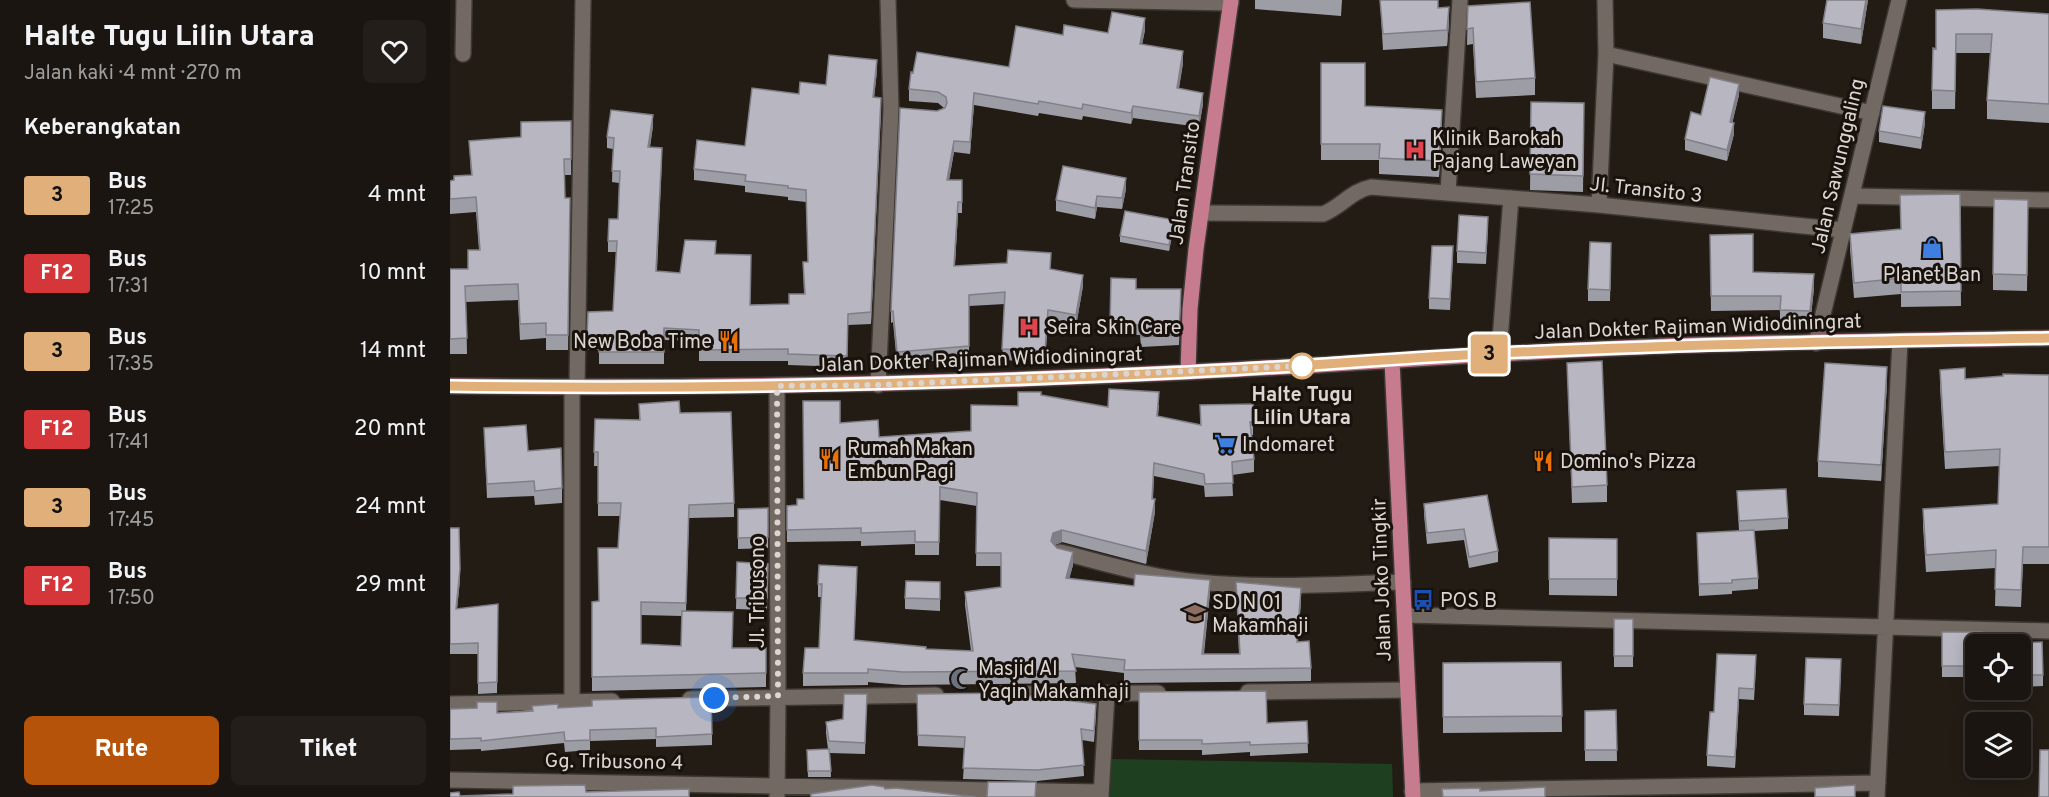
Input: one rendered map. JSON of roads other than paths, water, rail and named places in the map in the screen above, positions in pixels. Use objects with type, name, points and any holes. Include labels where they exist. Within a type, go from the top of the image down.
[{"type":"main road","name":"Jalan Transito","points":[[1188,372],[1192,286],[1231,1]]},
{"type":"main road","name":"Jalan Dokter Rajiman Widiodiningrat","points":[[450,386],[574,388],[878,385],[1188,372],[1498,353],[1695,345],[2049,338]]},
{"type":"main road","name":"Jalan Joko Tingkir","points":[[1392,361],[1412,794]]},
{"type":"street","points":[[463,54],[464,0]]},
{"type":"street","points":[[572,702],[574,388],[583,0]]},
{"type":"street","points":[[878,385],[897,109],[888,0]]},
{"type":"street","points":[[1074,0],[1231,1]]},
{"type":"street","points":[[1448,192],[1460,0]]},
{"type":"street","points":[[1599,205],[1606,54],[1605,0]]},
{"type":"street","name":"Jalan Sawunggaling","points":[[1816,343],[1899,0]]},
{"type":"street","points":[[1606,54],[1872,113]]},
{"type":"street","name":"Jl. Transito 3","points":[[1201,213],[1323,214],[1353,193],[1371,186],[1599,205],[1844,230]]},
{"type":"street","points":[[1852,196],[2049,200]]},
{"type":"street","points":[[1498,353],[1511,198]]},
{"type":"street","points":[[1412,794],[1877,790],[1900,341]]},
{"type":"street","name":"Jl. Tribusono","points":[[777,386],[777,791]]},
{"type":"street","points":[[1060,552],[1137,571],[1197,582],[1258,585],[1403,582]]},
{"type":"street","points":[[1405,615],[2049,631]]},
{"type":"street","points":[[1238,692],[1407,690]]},
{"type":"street","points":[[978,694],[1179,692]]},
{"type":"street","points":[[1101,794],[1107,693]]},
{"type":"street","points":[[670,699],[954,695]]},
{"type":"street","points":[[450,704],[627,700]]},
{"type":"street","name":"Gg. Tribusono 4","points":[[450,780],[777,791],[1101,794]]},
{"type":"place","name":"Klinik Barokah Pajang Laweyan","points":[[1415,150]]},
{"type":"place","name":"Planet Ban","points":[[1932,248]]},
{"type":"place","name":"Seira Skin Care","points":[[1029,327]]},
{"type":"place","name":"New Boba Time","points":[[729,341]]},
{"type":"place","name":"Halte Tugu Lilin Utara","points":[[1302,366]]},
{"type":"place","name":"Indomaret","points":[[1225,444]]},
{"type":"place","name":"Rumah Makan Embun Pagi","points":[[830,459]]},
{"type":"place","name":"Domino's Pizza","points":[[1543,461]]},
{"type":"place","name":"POS B","points":[[1423,600]]},
{"type":"place","name":"SD N 01 Makamhaji","points":[[1195,613]]},
{"type":"place","name":"Masjid Al Yaqin Makamhaji","points":[[961,679]]}]
